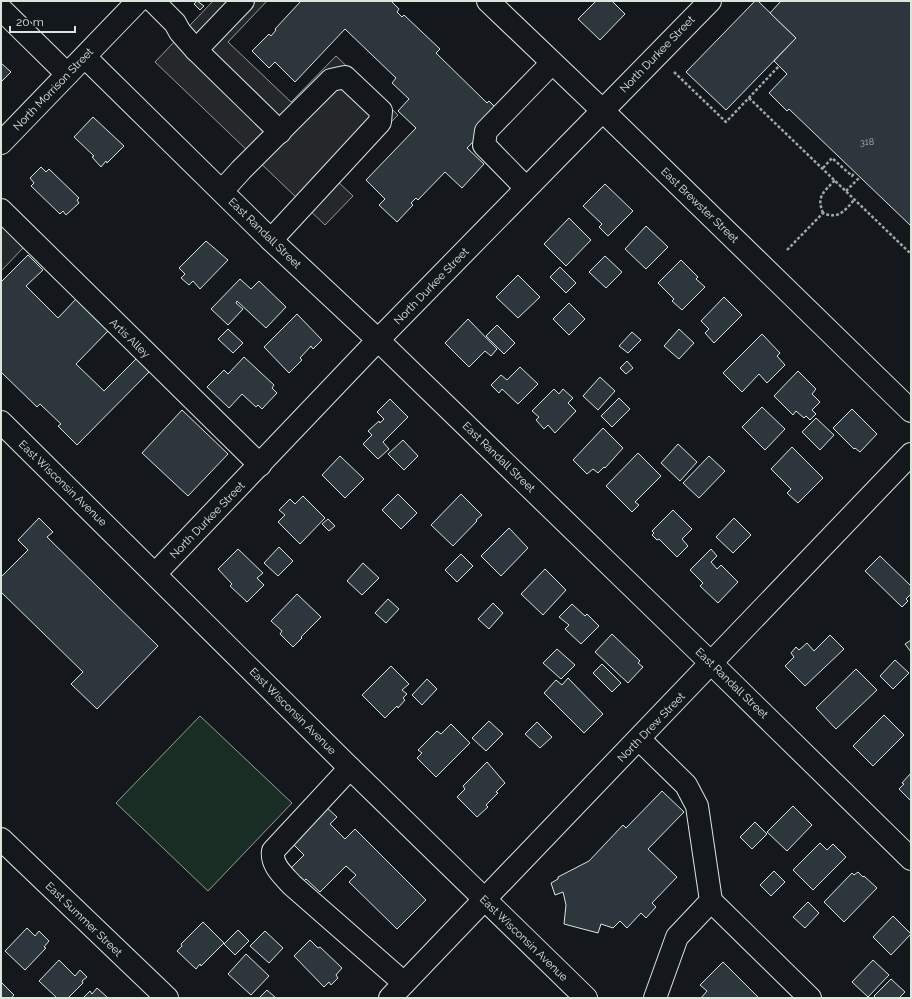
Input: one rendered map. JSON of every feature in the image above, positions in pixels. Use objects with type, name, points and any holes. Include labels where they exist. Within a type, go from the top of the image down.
[{"type":"street","name":"North Morrison Street","points":[[1,143],[138,1]]},
{"type":"street","points":[[153,1],[175,23],[180,32],[196,50],[280,132]]},
{"type":"street","points":[[196,50],[243,1]]},
{"type":"street","name":"East Brewster Street","points":[[488,1],[911,411]]},
{"type":"street","name":"North Durkee Street","points":[[155,574],[378,340],[710,1]]},
{"type":"street","points":[[1,9],[68,74]]},
{"type":"street","name":"East Randall Street","points":[[85,57],[271,240],[378,340],[911,859]]},
{"type":"street","points":[[526,188],[484,145],[486,131],[552,62]]},
{"type":"street","points":[[222,191],[331,80],[345,77],[381,111],[380,122],[271,240]]},
{"type":"street","name":"Artis Alley","points":[[1,210],[260,465]]},
{"type":"street","name":"East Wisconsin Avenue","points":[[1,422],[350,768],[586,998]]},
{"type":"street","name":"North Drew Street","points":[[397,991],[911,454]]},
{"type":"street","points":[[639,739],[686,785],[696,806],[711,901],[810,998]]},
{"type":"street","points":[[350,768],[273,851],[272,858],[278,869],[292,885],[397,991]]},
{"type":"street","name":"East Summer Street","points":[[1,839],[167,998]]},
{"type":"street","points":[[655,998],[677,937],[711,901]]},
{"type":"path","points":[[674,72],[726,122],[779,66]]},
{"type":"path","points":[[749,98],[911,254]]},
{"type":"path","points":[[823,168],[832,158],[852,176],[855,172]]},
{"type":"path","points":[[846,191],[860,177]]},
{"type":"path","points":[[823,213],[820,197],[835,180]]},
{"type":"path","points":[[823,213],[837,215],[855,199]]},
{"type":"path","points":[[787,250],[823,213]]},
{"type":"green space","points":[[200,716],[292,803],[208,891],[116,803]]},
{"type":"shaded area","points":[[213,1],[267,1],[228,42],[291,102],[336,56],[398,115],[335,179],[353,196],[325,225],[155,62]]},
{"type":"shaded area","points":[[1,225],[24,247],[1,271]]},
{"type":"building","points":[[197,1],[204,6],[200,10],[194,4]]},
{"type":"building","points":[[301,1],[391,1],[399,9],[397,12],[402,17],[404,15],[440,49],[436,53],[487,103],[489,101],[501,113],[467,148],[484,164],[462,188],[445,172],[418,200],[416,198],[411,203],[413,205],[397,222],[379,205],[385,199],[366,180],[416,128],[398,111],[409,99],[392,83],[396,78],[345,29],[295,82],[275,62],[269,68],[252,51],[269,34],[271,36],[276,30],[275,29]]},
{"type":"building","points":[[596,1],[612,1],[625,14],[600,40],[578,19]]},
{"type":"building","points":[[755,1],[758,1],[796,38],[726,110],[686,72]]},
{"type":"building","points":[[781,1],[911,1],[911,226],[789,109],[787,111],[769,93],[787,74],[774,61],[796,38],[770,13]]},
{"type":"building","points":[[1,63],[11,72],[1,82]]},
{"type":"building","points":[[93,117],[124,146],[101,167],[92,157],[94,156],[74,137]]},
{"type":"building","points":[[41,167],[46,172],[49,169],[79,198],[77,200],[79,203],[66,215],[63,211],[60,214],[31,186],[34,183],[30,178]]},
{"type":"building","points":[[605,184],[633,211],[608,236],[599,227],[602,224],[583,206]]},
{"type":"building","points":[[569,218],[591,240],[566,266],[544,244]]},
{"type":"building","points":[[646,226],[668,247],[646,269],[625,249]]},
{"type":"building","points":[[206,241],[228,260],[200,289],[193,281],[189,285],[181,278],[185,274],[179,268]]},
{"type":"building","points":[[28,255],[43,270],[26,286],[58,318],[76,299],[109,330],[76,364],[104,391],[137,358],[150,371],[77,445],[58,426],[61,424],[40,404],[37,407],[1,372],[1,282]]},
{"type":"building","points":[[605,256],[622,272],[606,288],[589,272]]},
{"type":"building","points":[[681,260],[698,277],[696,279],[705,287],[682,310],[672,301],[674,299],[658,283]]},
{"type":"building","points":[[560,267],[576,283],[566,293],[550,277]]},
{"type":"building","points":[[518,275],[540,297],[518,318],[496,297]]},
{"type":"building","points":[[240,279],[251,289],[259,281],[286,307],[266,328],[237,301],[236,303],[243,309],[228,325],[211,309]]},
{"type":"building","points":[[724,297],[742,315],[714,343],[705,333],[709,329],[701,321]]},
{"type":"building","points":[[569,303],[585,319],[569,335],[553,319]]},
{"type":"building","points":[[297,314],[322,340],[313,349],[311,346],[300,358],[302,360],[289,373],[264,347]]},
{"type":"building","points":[[468,319],[497,349],[491,356],[485,351],[469,367],[445,343]]},
{"type":"building","points":[[497,325],[515,343],[504,354],[486,336]]},
{"type":"building","points":[[228,329],[243,343],[233,353],[218,339]]},
{"type":"building","points":[[679,329],[694,343],[679,359],[664,346]]},
{"type":"building","points":[[632,332],[641,340],[628,353],[619,346]]},
{"type":"building","points":[[762,334],[780,353],[777,356],[785,365],[767,383],[759,374],[742,392],[723,373]]},
{"type":"building","points":[[244,357],[274,385],[272,388],[277,393],[262,409],[258,405],[256,407],[242,394],[229,408],[207,387],[224,370],[228,374]]},
{"type":"building","points":[[627,361],[633,368],[626,374],[620,368]]},
{"type":"building","points":[[520,367],[538,384],[518,404],[502,389],[499,393],[491,385],[501,375],[507,380]]},
{"type":"building","points":[[798,371],[816,389],[812,394],[820,402],[812,410],[816,414],[810,420],[806,416],[804,418],[796,411],[793,415],[774,396]]},
{"type":"building","points":[[600,377],[615,391],[598,410],[583,396]]},
{"type":"building","points":[[554,389],[559,394],[563,389],[573,398],[568,403],[576,411],[555,433],[548,425],[544,429],[536,420],[539,417],[532,411]]},
{"type":"building","points":[[619,398],[630,409],[612,427],[601,416]]},
{"type":"building","points":[[390,399],[408,417],[383,442],[389,449],[378,459],[363,444],[372,435],[368,431],[379,421],[380,423],[384,419],[377,412]]},
{"type":"building","points":[[762,407],[785,429],[765,450],[742,427]]},
{"type":"building","points":[[852,409],[877,434],[860,452],[855,448],[854,449],[833,428]]},
{"type":"building","points":[[182,410],[228,454],[188,496],[142,453]]},
{"type":"building","points":[[816,418],[834,435],[820,450],[802,432]]},
{"type":"building","points":[[603,428],[623,448],[605,468],[604,467],[598,473],[593,469],[587,474],[573,460]]},
{"type":"building","points":[[403,440],[418,456],[404,470],[388,454]]},
{"type":"building","points":[[678,444],[697,462],[680,481],[661,463]]},
{"type":"building","points":[[792,447],[823,478],[798,503],[787,493],[791,489],[771,469]]},
{"type":"building","points":[[638,453],[661,476],[635,502],[639,505],[632,512],[606,486]]},
{"type":"building","points":[[340,456],[364,479],[345,498],[322,475]]},
{"type":"building","points":[[709,456],[725,471],[699,498],[683,483]]},
{"type":"building","points":[[398,494],[417,513],[401,529],[382,510]]},
{"type":"building","points":[[461,494],[482,515],[453,546],[431,525]]},
{"type":"building","points":[[303,496],[325,518],[300,544],[278,522],[285,515],[279,510],[290,499],[295,504]]},
{"type":"building","points":[[673,510],[692,529],[682,539],[688,546],[677,557],[659,539],[657,540],[652,535],[654,533],[652,531]]},
{"type":"building","points":[[39,518],[53,532],[47,537],[158,646],[97,709],[71,684],[83,672],[1,592],[1,577],[28,550],[18,540]]},
{"type":"building","points":[[734,518],[751,535],[733,553],[716,537]]},
{"type":"building","points":[[328,519],[335,526],[329,531],[322,524]]},
{"type":"building","points":[[509,528],[528,548],[501,576],[481,556]]},
{"type":"building","points":[[279,547],[293,561],[278,576],[264,563]]},
{"type":"building","points":[[238,549],[263,573],[257,578],[264,585],[247,602],[230,586],[232,584],[218,569]]},
{"type":"building","points":[[711,549],[717,556],[711,562],[717,569],[721,565],[738,582],[718,603],[700,586],[703,583],[690,570]]},
{"type":"building","points":[[461,554],[473,566],[457,582],[445,570]]},
{"type":"building","points":[[880,556],[911,586],[911,594],[906,599],[908,601],[902,607],[865,571]]},
{"type":"building","points":[[363,563],[379,578],[362,595],[347,581]]},
{"type":"building","points":[[545,569],[566,590],[543,615],[521,594]]},
{"type":"building","points":[[297,594],[321,617],[293,647],[280,634],[282,631],[271,621]]},
{"type":"building","points":[[388,599],[399,609],[386,623],[375,613]]},
{"type":"building","points":[[493,603],[503,613],[489,629],[478,619]]},
{"type":"building","points":[[572,604],[585,616],[587,614],[599,626],[581,644],[565,629],[569,625],[559,617]]},
{"type":"building","points":[[612,634],[640,661],[638,663],[643,667],[628,683],[595,652]]},
{"type":"building","points":[[830,635],[844,649],[805,686],[785,666],[794,657],[791,653],[796,647],[799,650],[807,643],[814,651]]},
{"type":"building","points":[[911,640],[911,652],[905,644]]},
{"type":"building","points":[[557,649],[575,665],[561,679],[543,663]]},
{"type":"building","points":[[895,660],[909,673],[893,689],[880,676]]},
{"type":"building","points":[[602,664],[621,683],[612,692],[593,673]]},
{"type":"building","points":[[391,666],[409,684],[402,690],[407,694],[403,698],[405,700],[398,708],[397,706],[385,718],[362,695]]},
{"type":"building","points":[[856,669],[877,690],[836,729],[816,708]]},
{"type":"building","points":[[568,678],[603,714],[584,733],[544,693],[556,680],[562,685]]},
{"type":"building","points":[[427,679],[437,689],[422,705],[412,695]]},
{"type":"building","points":[[884,715],[904,735],[873,766],[853,746]]},
{"type":"building","points":[[489,721],[503,734],[486,751],[472,738]]},
{"type":"building","points":[[537,722],[552,737],[540,748],[525,734]]},
{"type":"building","points":[[451,724],[470,743],[436,777],[417,758],[422,753],[418,750],[437,731],[441,734]]},
{"type":"building","points":[[487,762],[505,783],[496,792],[498,793],[486,805],[488,807],[477,817],[457,797],[465,789],[463,786]]},
{"type":"building","points":[[911,773],[911,801],[899,789]]},
{"type":"building","points":[[662,791],[684,812],[648,849],[677,877],[652,903],[656,907],[646,918],[641,913],[627,928],[620,921],[613,928],[601,924],[598,933],[564,924],[566,905],[563,892],[555,895],[551,883],[558,879],[558,877],[589,861],[623,825],[626,828]]},
{"type":"building","points":[[325,806],[337,817],[330,824],[345,839],[355,829],[426,900],[397,929],[349,882],[356,875],[346,866],[320,892],[306,879],[304,881],[291,868],[304,855],[289,840]]},
{"type":"building","points":[[793,806],[812,825],[787,851],[767,832]]},
{"type":"building","points":[[755,822],[767,834],[752,849],[740,837]]},
{"type":"building","points":[[820,843],[827,850],[833,844],[846,857],[813,890],[793,870]]},
{"type":"building","points":[[774,871],[785,882],[771,896],[760,885]]},
{"type":"building","points":[[858,872],[877,888],[844,922],[824,902],[852,873],[854,875]]},
{"type":"building","points":[[808,902],[819,913],[805,928],[793,917]]},
{"type":"building","points":[[893,916],[911,934],[891,955],[873,937]]},
{"type":"building","points":[[203,922],[224,943],[201,966],[200,964],[196,969],[177,951],[182,946],[181,944]]},
{"type":"building","points":[[27,928],[35,936],[39,931],[49,941],[44,947],[46,948],[25,970],[5,951]]},
{"type":"building","points":[[238,930],[249,941],[235,955],[224,944]]},
{"type":"building","points":[[265,931],[283,948],[269,963],[250,946]]},
{"type":"building","points":[[310,940],[318,948],[320,947],[342,968],[336,975],[338,978],[331,985],[329,982],[324,987],[294,956]]},
{"type":"building","points":[[246,954],[269,976],[251,995],[228,974]]},
{"type":"building","points":[[59,960],[75,976],[80,970],[87,977],[68,998],[57,998],[39,981]]},
{"type":"building","points":[[873,960],[889,975],[868,997],[852,982]]},
{"type":"building","points":[[723,962],[759,998],[701,998],[707,991],[700,985]]},
{"type":"building","points":[[891,979],[905,992],[899,998],[876,998],[874,996]]},
{"type":"building","points":[[1,982],[14,995],[11,998],[1,998]]},
{"type":"building","points":[[97,988],[107,997],[106,998],[83,998],[90,991],[92,994]]},
{"type":"building","points":[[267,990],[276,998],[259,998]]}]
